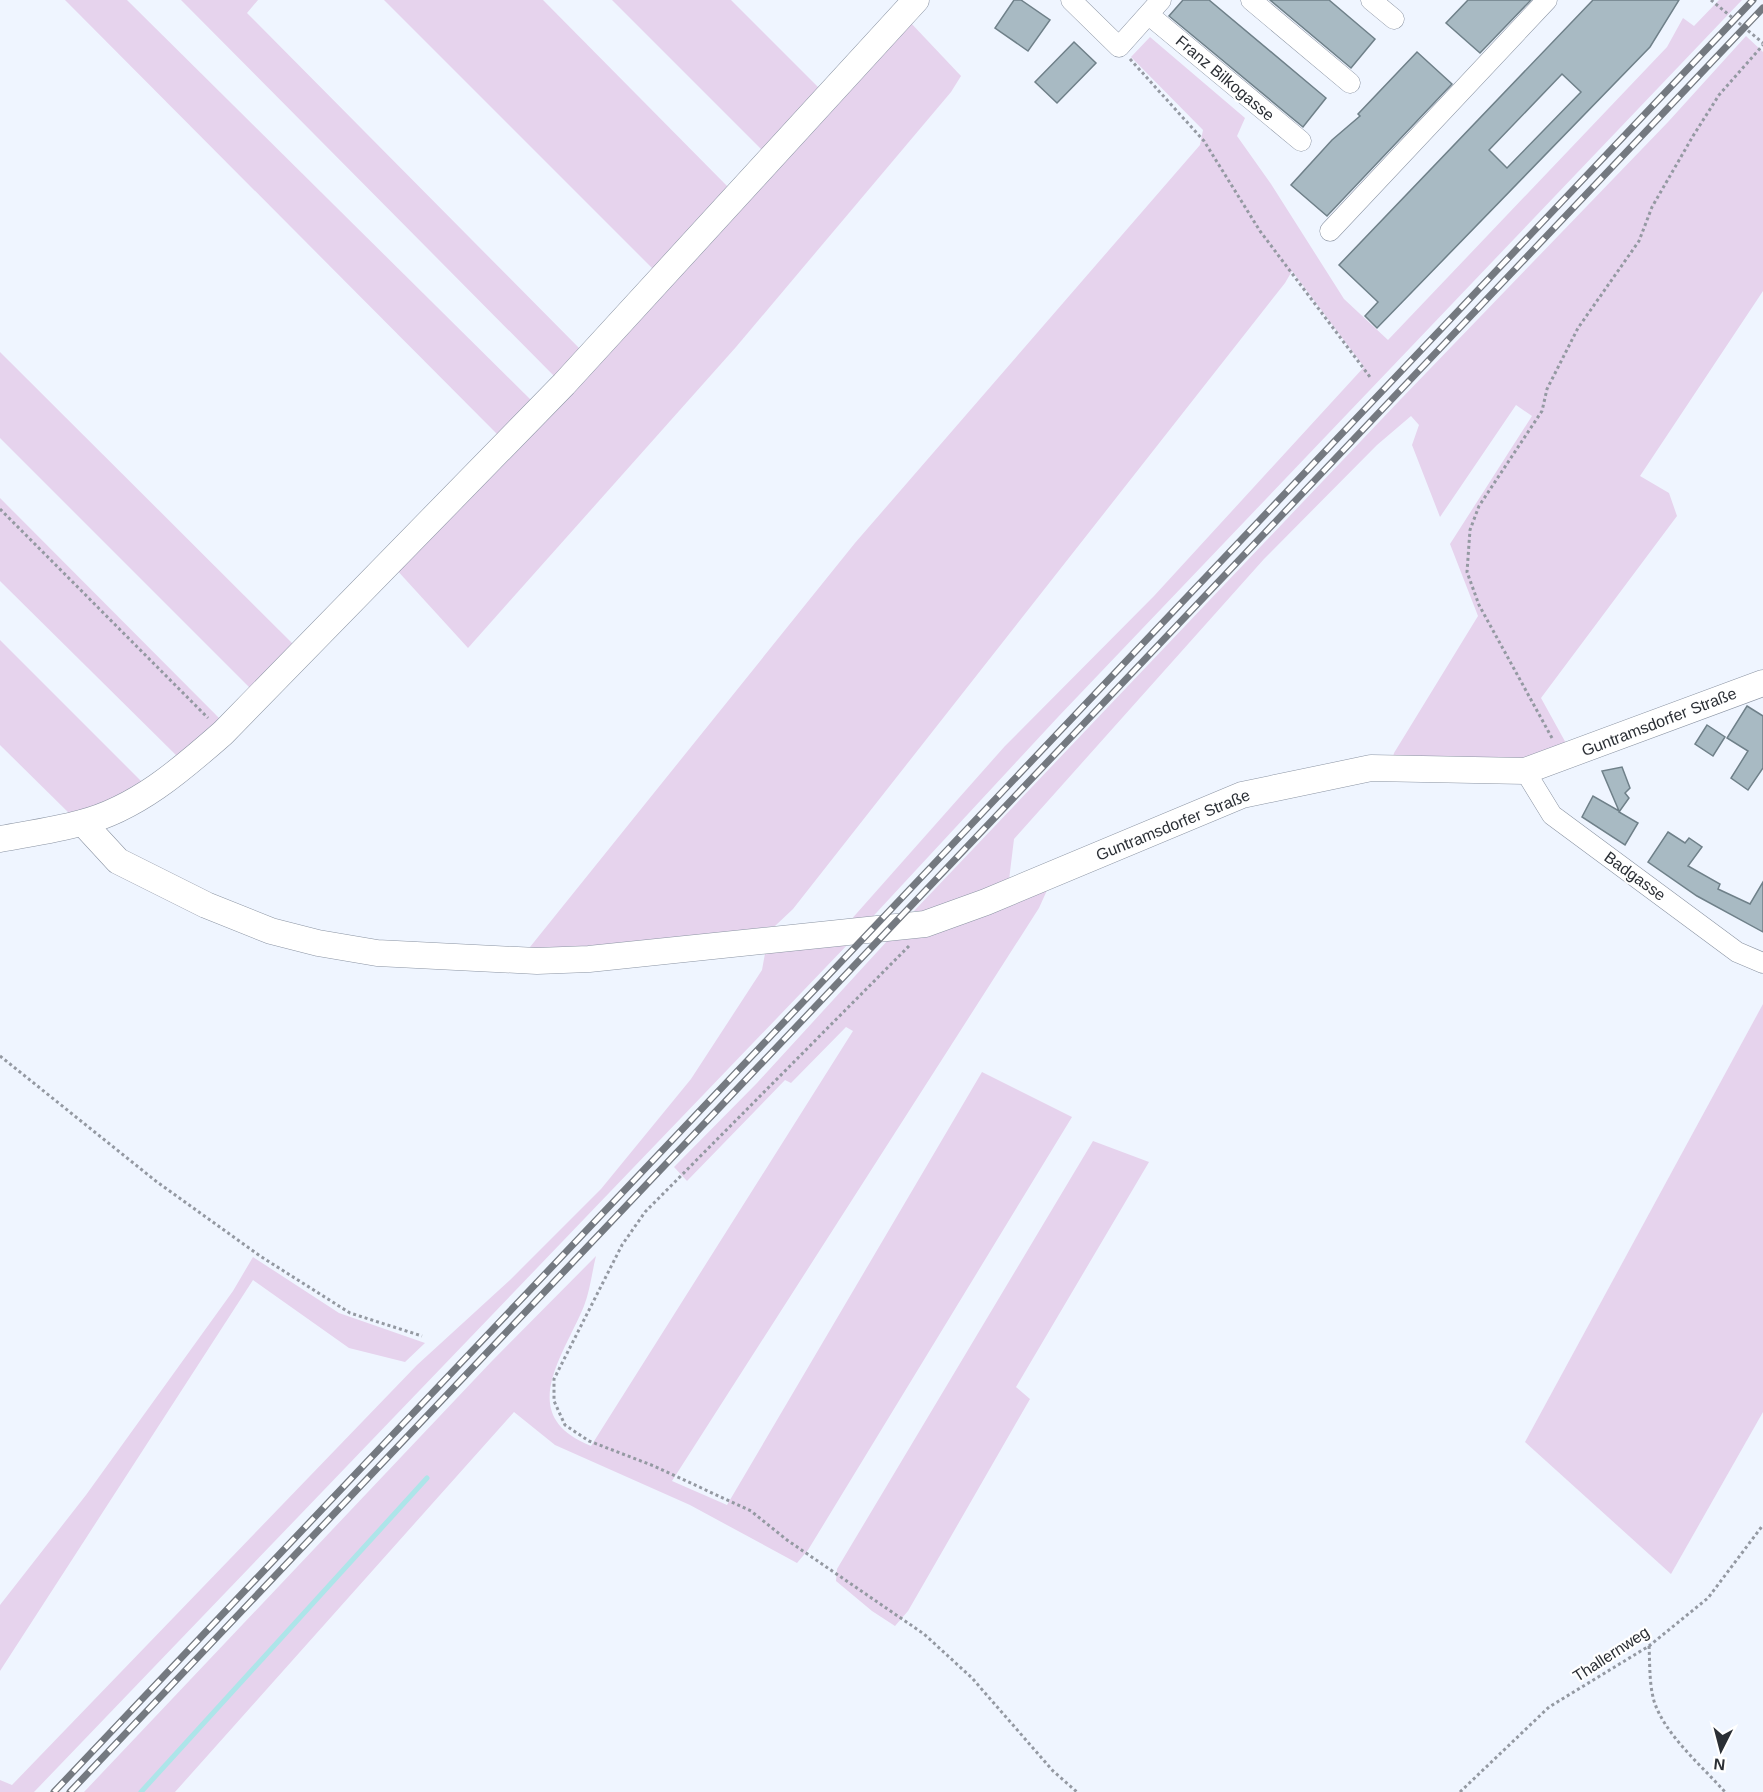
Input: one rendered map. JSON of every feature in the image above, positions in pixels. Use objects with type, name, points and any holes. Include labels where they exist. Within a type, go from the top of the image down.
[{"type":"street","points":[[0,839],[83,823],[141,796],[179,771],[223,733],[564,384],[916,0]]},
{"type":"street","points":[[1071,0],[1119,47]]},
{"type":"street","points":[[1251,0],[1350,83]]},
{"type":"street","points":[[1371,0],[1394,19]]},
{"type":"street","points":[[1329,231],[1548,0]]},
{"type":"street","name":"Franz Bilkogasse","points":[[1119,47],[1155,7],[1301,141]]},
{"type":"street","name":"Guntramsdorfer Straße","points":[[83,823],[118,861],[206,905],[271,931],[318,943],[377,952],[537,962],[589,959],[913,925],[986,902],[1242,795],[1371,768],[1525,771],[1763,683]]},
{"type":"street","name":"Badgasse","points":[[1525,771],[1552,815],[1737,951],[1763,963]]},
{"type":"path","points":[[1563,758],[1479,605],[1467,572],[1470,530],[1479,507],[1542,411],[1547,389],[1578,328],[1639,241],[1652,207],[1693,136],[1719,95],[1763,44],[1711,0]]},
{"type":"path","points":[[1119,47],[1204,141],[1260,231],[1370,377]]},
{"type":"path","points":[[0,509],[223,733]]},
{"type":"path","points":[[913,925],[904,953],[645,1212],[622,1245],[554,1379],[554,1401],[565,1425],[589,1441],[654,1466],[751,1510],[787,1540],[924,1634],[972,1678],[1053,1771],[1077,1792]]},
{"type":"path","points":[[0,1056],[157,1182],[260,1256],[350,1313],[422,1336]]},
{"type":"path","name":"Thallernweg","points":[[1460,1792],[1549,1707],[1649,1646],[1708,1598],[1763,1525]]},
{"type":"path","points":[[1649,1646],[1650,1682],[1655,1703],[1670,1730],[1725,1792]]},
{"type":"shaded area","points":[[65,0],[127,0],[534,403],[500,437]]},
{"type":"shaded area","points":[[181,0],[258,0],[247,13],[583,352],[557,379]]},
{"type":"shaded area","points":[[384,0],[543,0],[732,191],[657,273]]},
{"type":"shaded area","points":[[612,0],[731,0],[823,92],[768,156]]},
{"type":"shaded area","points":[[1719,0],[1742,0],[1058,717],[865,925],[849,922],[1005,746],[1154,596],[1364,367],[1292,271],[1285,283],[793,909],[775,926],[586,950],[526,952],[855,543],[1200,145],[1203,130],[1131,57],[1150,37],[1245,118],[1237,136],[1271,184],[1344,299],[1388,340],[1667,47],[1683,18],[1694,26]]},
{"type":"shaded area","points":[[909,21],[961,76],[951,92],[736,347],[468,648],[395,568]]},
{"type":"shaded area","points":[[1746,36],[1763,52],[1763,291],[1640,476],[1669,493],[1677,516],[1541,698],[1567,745],[1521,761],[1392,761],[1394,753],[1478,616],[1450,544],[1532,416],[1516,405],[1440,517],[1412,445],[1419,425],[1411,416],[1377,445],[1264,559],[1014,839],[1009,880],[929,911],[914,911],[1668,122]]},
{"type":"shaded area","points":[[0,352],[295,646],[253,691],[0,438]]},
{"type":"shaded area","points":[[0,498],[223,722],[181,760],[0,581]]},
{"type":"shaded area","points":[[0,640],[144,784],[72,816],[0,745]]},
{"type":"shaded area","points":[[1048,888],[1039,908],[672,1481],[727,1505],[982,1072],[1072,1117],[808,1550],[797,1563],[690,1505],[555,1445],[514,1412],[175,1792],[84,1792],[491,1362],[596,1256],[584,1306],[557,1365],[551,1384],[550,1402],[555,1419],[568,1433],[591,1446],[853,1031],[846,1027],[791,1083],[785,1080],[687,1181],[674,1167],[757,1083],[888,940],[919,937]]},
{"type":"shaded area","points":[[850,942],[34,1792],[0,1792],[0,1780],[12,1785],[417,1365],[510,1280],[601,1189],[691,1079],[762,970],[766,948]]},
{"type":"shaded area","points":[[1763,1004],[1763,1412],[1671,1574],[1525,1442]]},
{"type":"shaded area","points":[[1093,1141],[1149,1162],[1016,1387],[1030,1399],[908,1611],[895,1626],[872,1611],[836,1581],[837,1569]]},
{"type":"shaded area","points":[[253,1257],[339,1313],[425,1343],[405,1362],[349,1348],[253,1280],[0,1671],[0,1605],[86,1495],[233,1291]]},
{"type":"building","points":[[1014,0],[1021,0],[1050,20],[1028,51],[995,28]]},
{"type":"building","points":[[1183,0],[1209,0],[1326,98],[1303,127],[1169,16]]},
{"type":"building","points":[[1270,0],[1329,0],[1375,39],[1351,68]]},
{"type":"building","points":[[1468,0],[1531,0],[1480,53],[1446,23]]},
{"type":"building","points":[[1593,0],[1679,0],[1650,47],[1377,328],[1365,316],[1378,302],[1339,265]],"holes":[[[1562,74],[1581,92],[1507,168],[1489,150]]]},
{"type":"building","points":[[1074,42],[1096,63],[1057,103],[1035,82]]},
{"type":"building","points":[[1417,52],[1452,84],[1327,216],[1291,185],[1332,140],[1360,116],[1358,114]]},
{"type":"building","points":[[1747,706],[1763,716],[1763,768],[1748,790],[1731,778],[1748,751],[1727,738]]},
{"type":"building","points":[[1707,725],[1725,737],[1713,756],[1695,744]]},
{"type":"building","points":[[1622,767],[1630,788],[1625,793],[1629,798],[1619,812],[1638,823],[1625,845],[1582,817],[1593,796],[1619,811],[1602,771]]},
{"type":"building","points":[[1668,832],[1685,843],[1689,838],[1702,847],[1688,866],[1720,884],[1718,889],[1750,904],[1763,882],[1763,932],[1697,896],[1648,862]]},
{"type":"waterway","points":[[141,1792],[427,1478]]},
{"type":"railway","points":[[54,1792],[1753,0]]},
{"type":"railway","points":[[70,1792],[1763,8]]}]
